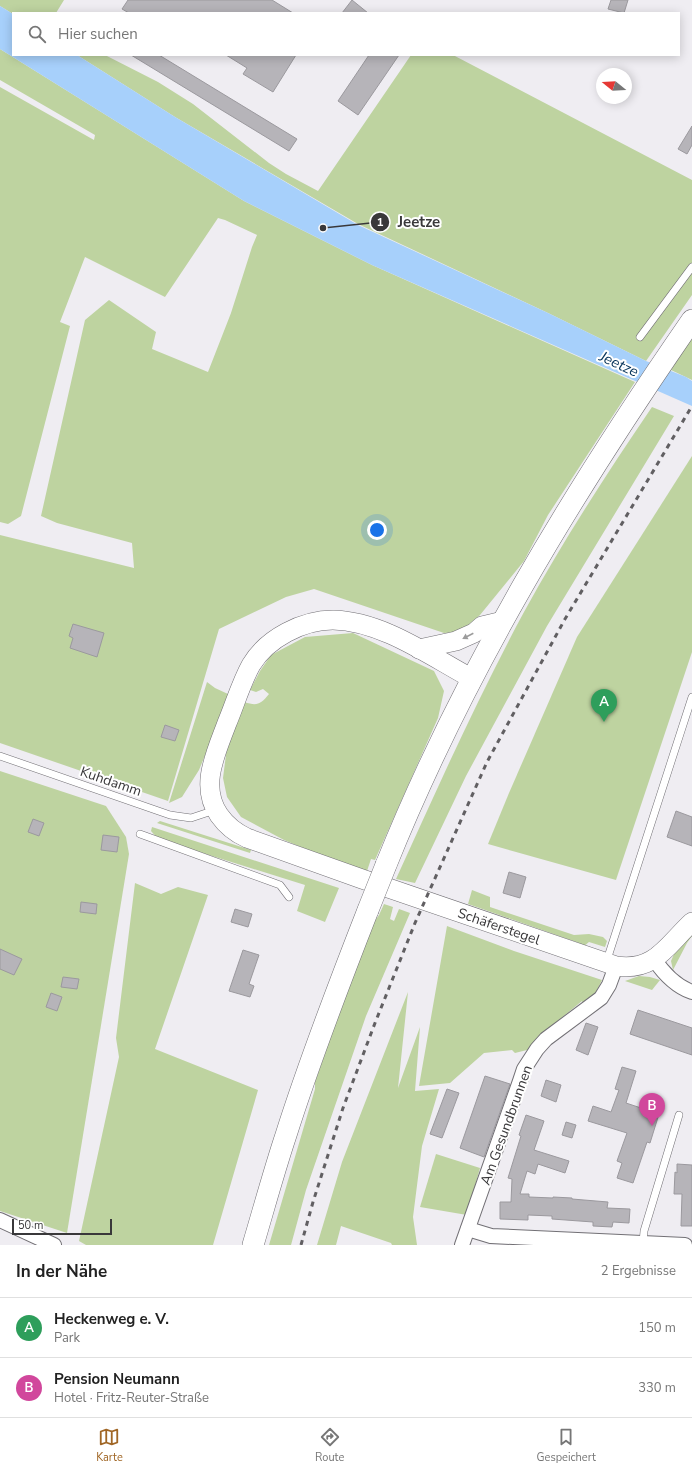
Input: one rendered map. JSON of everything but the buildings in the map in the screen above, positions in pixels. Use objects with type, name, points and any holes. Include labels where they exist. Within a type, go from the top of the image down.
[{"type":"main road","points":[[253,1245],[276,1165],[327,1015],[386,865],[437,747],[471,678],[561,522],[629,414],[692,320]]},
{"type":"main road","points":[[215,810],[209,792],[209,782],[215,756],[246,675],[252,663],[269,645],[291,630],[305,625],[331,620],[359,624],[396,638],[419,649],[471,678]]},
{"type":"main road","points":[[419,649],[456,641],[470,635],[482,626],[503,621]]},
{"type":"main road","name":"Schäferstegel","points":[[215,810],[225,823],[237,833],[294,855],[611,964],[625,967],[637,967],[654,959],[692,922]]},
{"type":"street","points":[[654,959],[662,970],[678,986],[692,992]]},
{"type":"street","name":"Am Gesundbrunnen","points":[[462,1245],[520,1080],[530,1057],[546,1039],[601,998],[609,985],[611,964]]},
{"type":"street","points":[[0,1220],[54,1245]]},
{"type":"street","points":[[468,1229],[491,1236],[684,1245]]},
{"type":"lane","points":[[640,337],[692,267]]},
{"type":"lane","points":[[611,964],[692,697]]},
{"type":"lane","name":"Kuhdamm","points":[[0,756],[170,815],[191,818],[215,810]]},
{"type":"lane","points":[[140,834],[280,885],[289,897]]},
{"type":"lane","points":[[643,1243],[644,1231],[679,1115]]},
{"type":"green space","points":[[0,0],[64,0],[57,12],[12,12],[12,13],[0,6]]},
{"type":"green space","points":[[0,49],[244,201],[372,265],[635,382],[548,515],[524,561],[480,615],[460,632],[444,633],[314,589],[286,597],[219,629],[168,801],[0,743],[0,535],[134,568],[132,543],[57,523],[41,516],[85,320],[109,300],[156,332],[152,349],[208,372],[231,313],[257,235],[218,218],[165,297],[85,257],[60,322],[70,326],[21,516],[8,524],[0,522],[0,87],[94,140],[95,135],[0,80]]},
{"type":"green space","points":[[79,56],[107,56],[158,82],[193,104],[269,163],[318,191],[410,56],[455,56],[692,180],[692,295],[646,361],[548,313],[358,224],[175,117]]},
{"type":"green space","points":[[692,335],[692,380],[671,370]]},
{"type":"green space","points":[[652,407],[674,416],[547,626],[466,776],[415,883],[396,879],[474,711],[524,612],[554,559],[618,457]]},
{"type":"green space","points":[[692,456],[692,652],[616,880],[488,844],[577,637]]},
{"type":"green space","points":[[353,633],[434,671],[444,691],[438,718],[375,860],[371,859],[367,871],[284,840],[241,817],[227,797],[223,778],[227,747],[244,702],[258,704],[269,694],[263,689],[256,692],[250,690],[260,671],[271,655],[305,637]]},
{"type":"green space","points":[[207,682],[215,688],[228,694],[220,719],[199,770],[182,797],[169,803]]},
{"type":"green space","points":[[0,771],[106,806],[126,837],[129,854],[67,1233],[0,1211]]},
{"type":"green space","points":[[160,821],[251,850],[250,853],[157,823]]},
{"type":"green space","points":[[152,827],[339,888],[325,922],[297,911],[305,885],[158,839],[151,831]]},
{"type":"green space","points":[[135,883],[161,894],[178,887],[208,895],[155,1049],[258,1090],[213,1245],[86,1245],[79,1241],[119,1057],[116,1038]]},
{"type":"green space","points":[[472,890],[490,897],[490,907],[574,935],[589,934],[603,937],[607,941],[605,947],[589,942],[583,947],[578,946],[579,943],[468,904]]},
{"type":"green space","points":[[384,904],[393,907],[390,919],[394,921],[399,909],[410,913],[366,1016],[306,1190],[291,1245],[269,1245],[315,1089],[315,1082],[340,1010],[374,922]]},
{"type":"green space","points":[[447,926],[514,951],[602,980],[596,992],[583,1005],[582,1001],[542,1034],[531,1049],[515,1053],[512,1050],[484,1053],[450,1083],[419,1086]]},
{"type":"green space","points":[[692,933],[692,936],[673,970],[671,961],[675,952]]},
{"type":"green space","points":[[639,976],[660,980],[652,990],[625,981]]},
{"type":"green space","points":[[408,992],[398,1088],[420,1027],[415,1091],[439,1089],[422,1146],[413,1217],[417,1245],[392,1245],[391,1243],[341,1226],[336,1245],[317,1245],[342,1162]]},
{"type":"green space","points":[[436,1154],[480,1168],[467,1215],[420,1207]]},
{"type":"water","points":[[0,6],[12,13],[12,56],[79,56],[175,117],[358,225],[548,313],[646,361],[686,377],[692,381],[692,406],[372,265],[244,201],[0,49]]},
{"type":"railway","points":[[301,1245],[343,1108],[375,1023],[415,923],[487,762],[565,619],[692,406]]},
{"type":"place","name":"Jeetze","points":[[323,228]]},
{"type":"place","name":"Heckenweg e. V.","points":[[604,722]]},
{"type":"place","name":"Pension Neumann","points":[[652,1126]]}]
